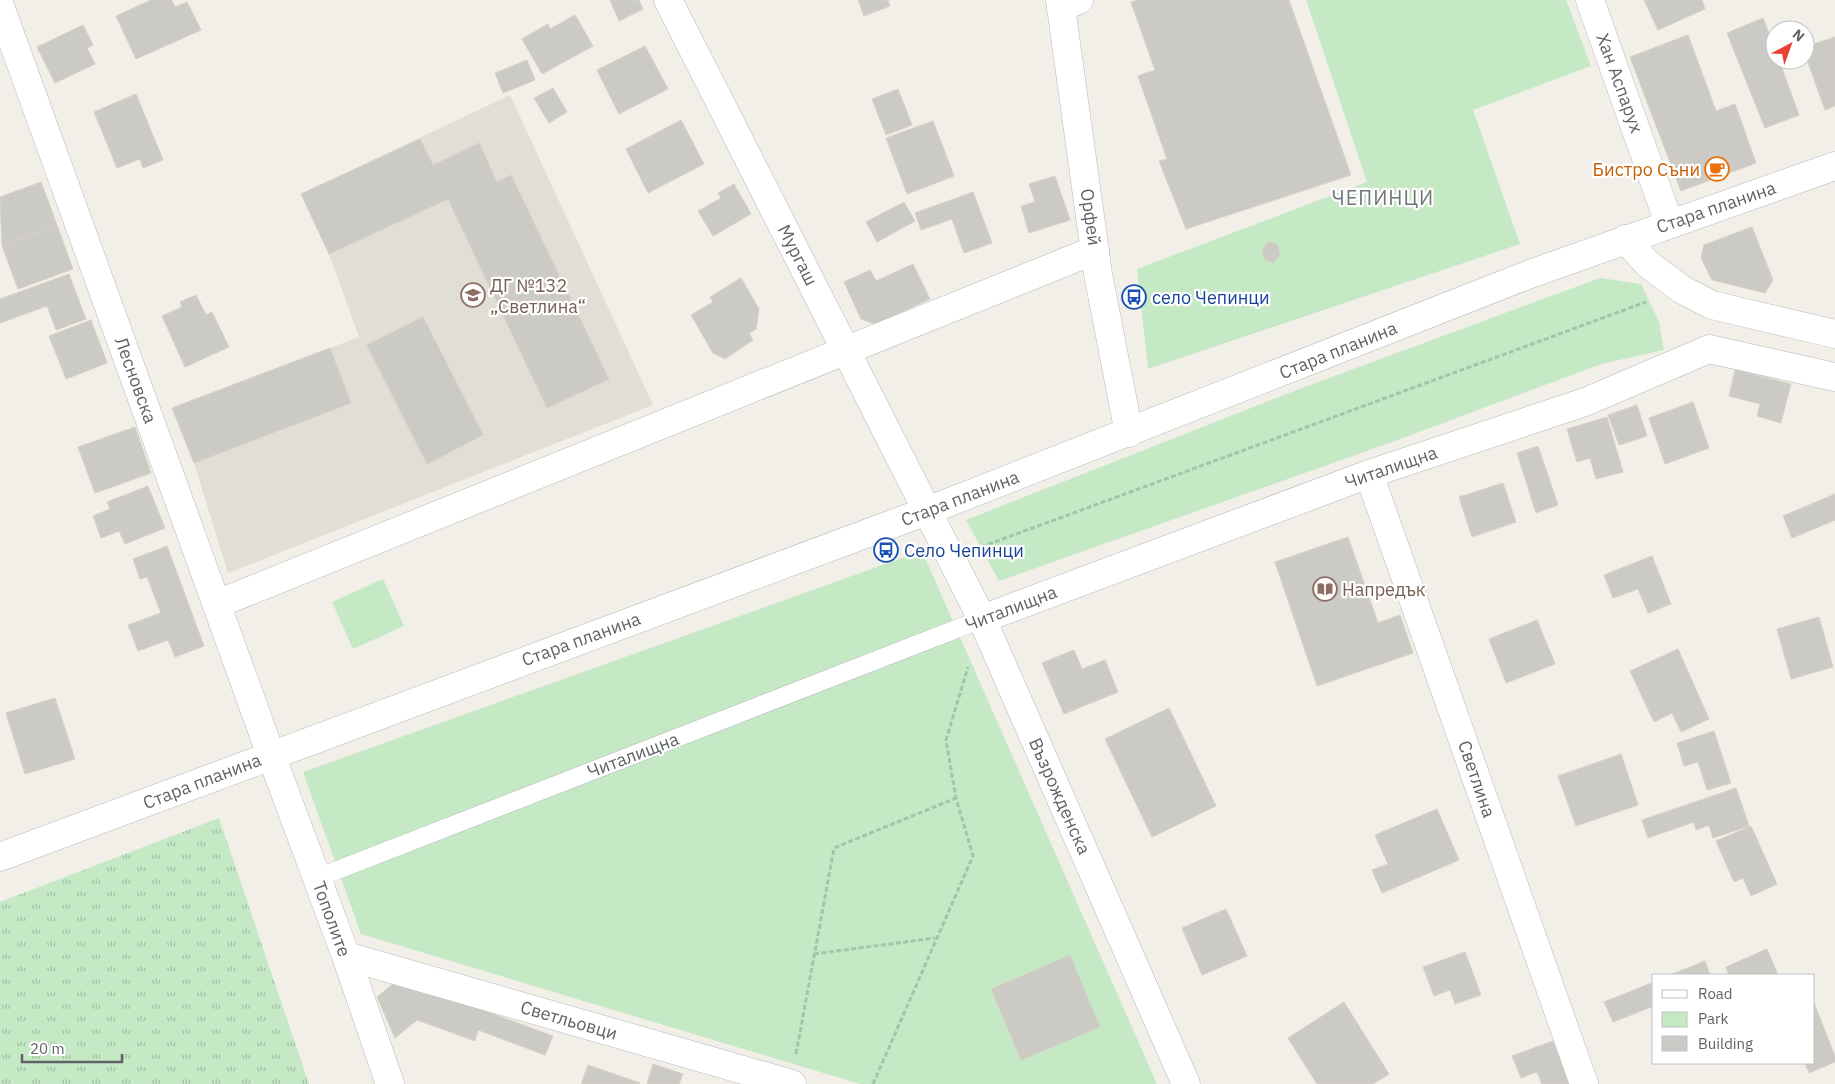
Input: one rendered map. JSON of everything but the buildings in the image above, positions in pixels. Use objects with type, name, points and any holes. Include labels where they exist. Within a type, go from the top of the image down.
[{"type":"street","name":"Мургаш","points":[[668,0],[927,511]]},
{"type":"street","name":"Хан Аспарух","points":[[1590,0],[1669,223]]},
{"type":"street","name":"Орфей","points":[[1067,2],[1095,250],[1129,433]]},
{"type":"street","name":"Лесновска","points":[[0,6],[270,755]]},
{"type":"street","name":"Стара планина","points":[[0,857],[927,511],[1530,274],[1669,223],[1835,166]]},
{"type":"street","points":[[1625,239],[1648,264],[1681,289],[1712,305],[1835,334]]},
{"type":"street","points":[[217,604],[1095,250]]},
{"type":"street","name":"Читалищна","points":[[982,619],[1369,474],[1585,402],[1709,349],[1835,377]]},
{"type":"street","name":"Светлина","points":[[1369,474],[1584,1084]]},
{"type":"street","name":"Възрожденска","points":[[927,511],[982,619],[1186,1084]]},
{"type":"street","name":"Тополите","points":[[270,755],[346,956],[390,1084]]},
{"type":"street","name":"Светльовци","points":[[346,956],[791,1084]]},
{"type":"lane","name":"Читалищна","points":[[317,878],[982,619]]},
{"type":"path","points":[[950,558],[1681,289]]},
{"type":"path","points":[[874,1084],[973,856],[956,798],[946,740],[968,666]]},
{"type":"path","points":[[791,1084],[834,848],[956,798]]},
{"type":"path","points":[[814,954],[936,938]]},
{"type":"shaded area","name":"ДГ №132 „Светлина“","points":[[510,95],[653,405],[228,573],[194,463],[172,408],[359,337],[329,254],[301,194]]},
{"type":"green space","points":[[1306,0],[1566,0],[1591,66],[1473,110],[1520,244],[1148,369],[1137,269],[1367,182]]},
{"type":"green space","points":[[1600,278],[1641,284],[1659,322],[1664,350],[1601,364],[1395,441],[999,581],[966,520],[1302,388]]},
{"type":"green space","points":[[922,551],[1157,1084],[860,1084],[361,934],[303,772]]},
{"type":"green space","points":[[383,579],[404,626],[353,649],[332,602]]},
{"type":"green space","points":[[219,818],[309,1084],[0,1084],[0,902]]},
{"type":"place","name":"Бистро Съни","points":[[1717,169]]},
{"type":"place","name":"ДГ №132 „Светлина“","points":[[473,295]]},
{"type":"place","name":"село Чепинци","points":[[1134,297]]},
{"type":"place","name":"Село Чепинци","points":[[886,550]]},
{"type":"place","name":"Напредък","points":[[1325,589]]},
{"type":"district","name":"ЧЕПИНЦИ","points":[[1383,197]]}]
